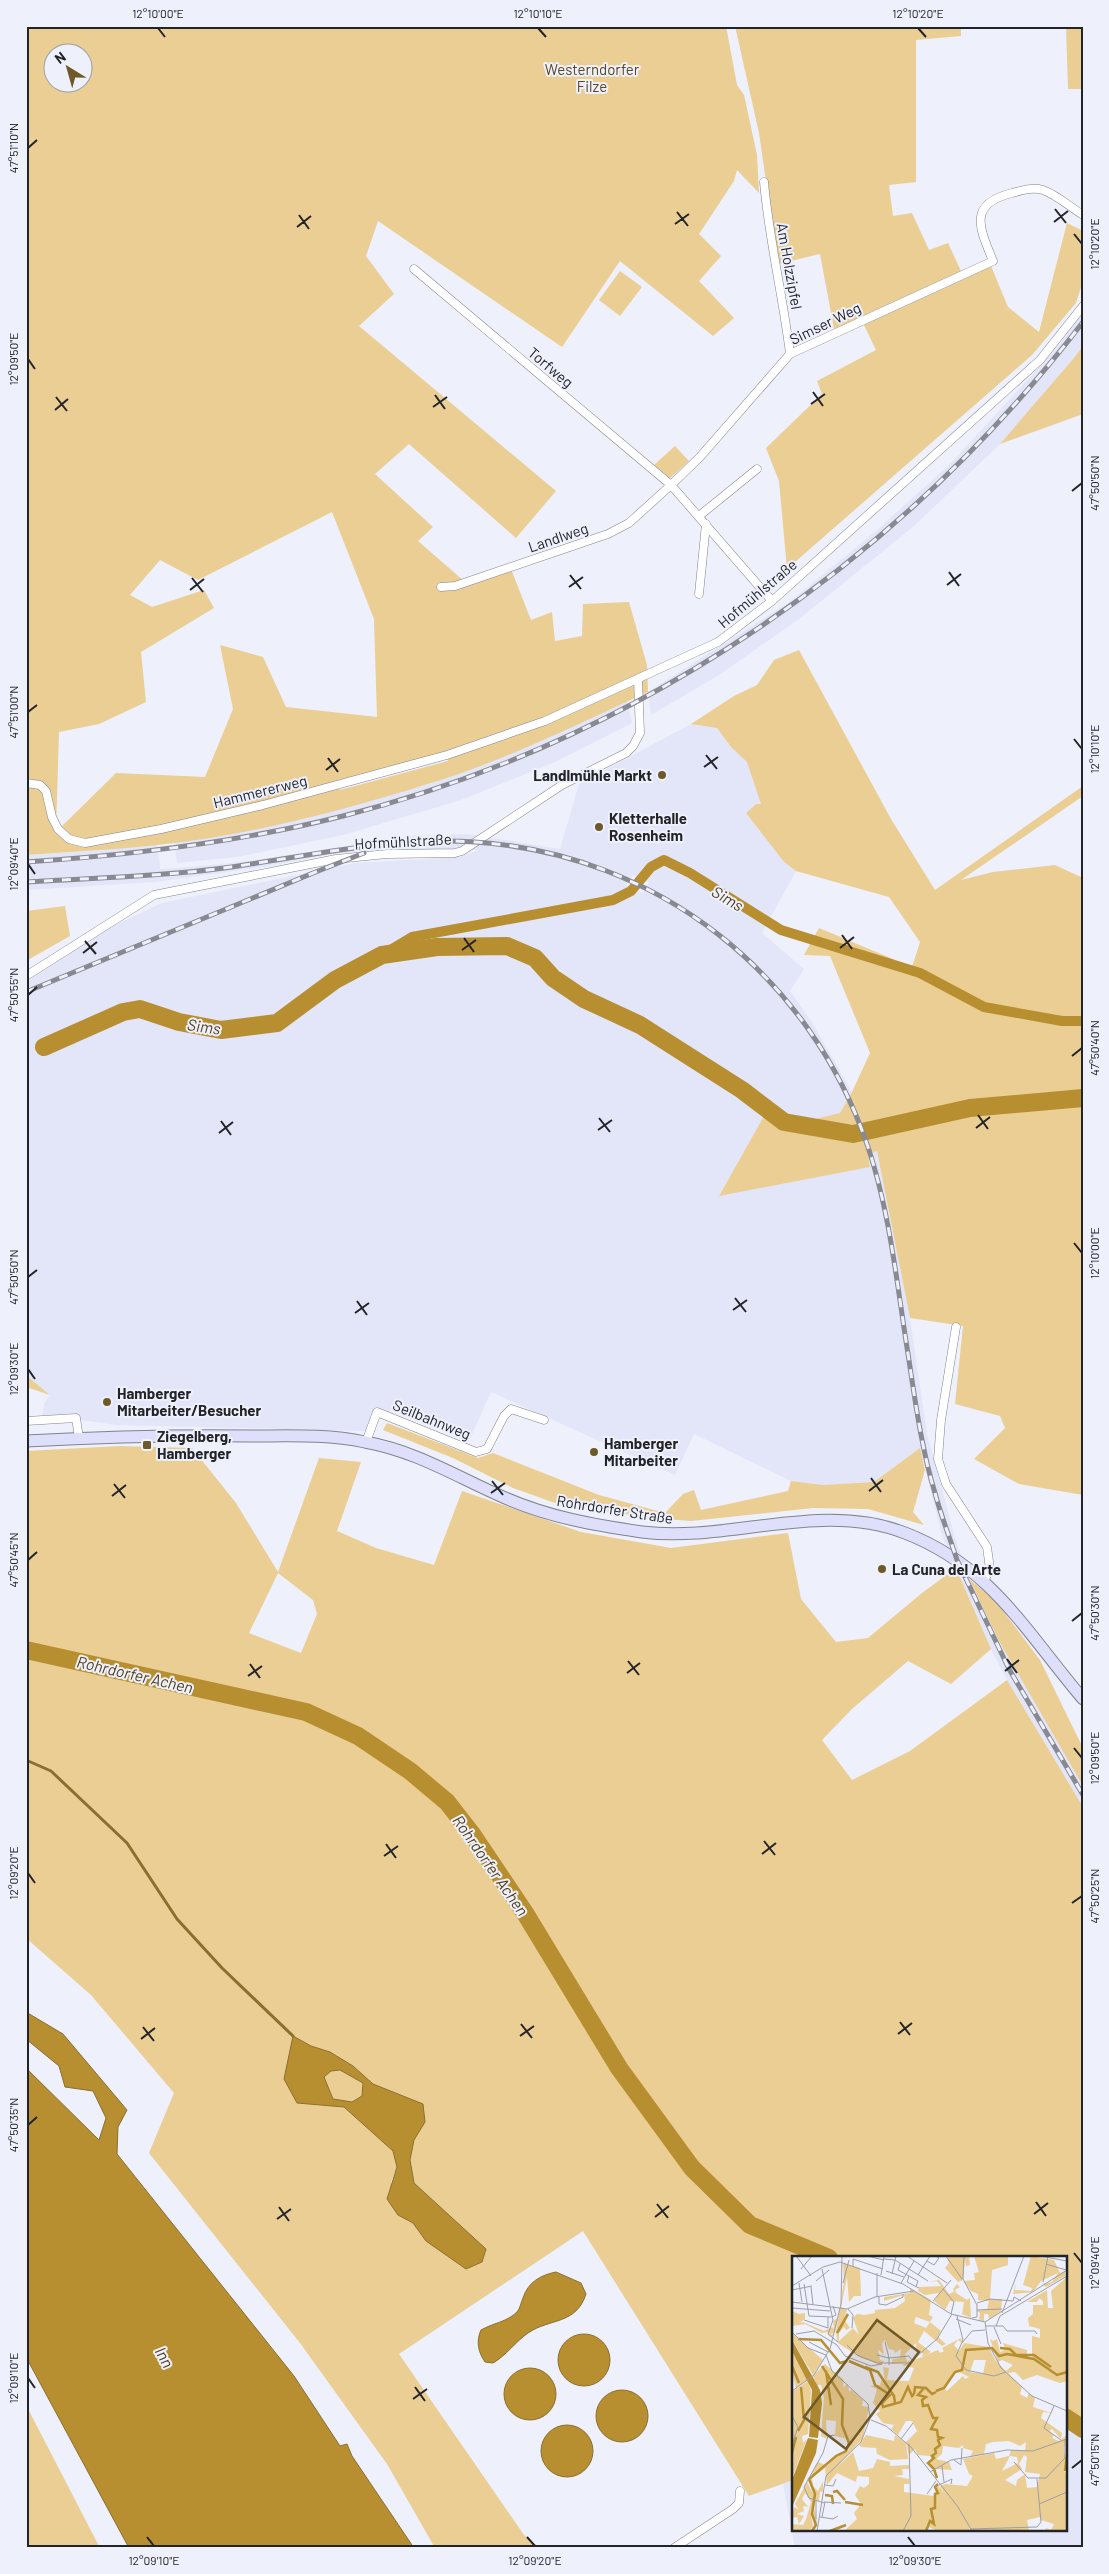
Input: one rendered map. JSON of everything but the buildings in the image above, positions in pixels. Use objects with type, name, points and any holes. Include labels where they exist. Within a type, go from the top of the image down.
[{"type":"main road","name":"Rohrdorfer Straße","points":[[26,1441],[174,1435],[331,1437],[366,1442],[414,1454],[501,1496],[566,1519],[644,1532],[684,1535],[813,1521],[857,1522],[902,1532],[931,1544],[984,1580],[1019,1617],[1083,1699]]},
{"type":"street","name":"Am Holzzipfel","points":[[764,182],[768,221],[785,309],[790,354]]},
{"type":"street","name":"Simser Weg","points":[[671,485],[700,457],[790,354],[993,261],[979,222],[986,205],[997,197],[1029,188],[1037,189],[1050,193],[1083,215]]},
{"type":"street","name":"Torfweg","points":[[414,269],[671,485]]},
{"type":"street","name":"Hofmühlstraße","points":[[26,976],[154,895],[336,859],[387,854],[455,853],[462,851],[562,785],[626,753],[633,746],[641,727],[638,679],[718,642],[772,601],[1040,360],[1083,306]]},
{"type":"street","points":[[700,516],[757,469]]},
{"type":"street","points":[[671,485],[700,516],[772,601]]},
{"type":"street","name":"Landlweg","points":[[441,587],[455,586],[608,534],[629,522],[671,485]]},
{"type":"street","points":[[699,594],[706,524]]},
{"type":"street","name":"Hammererweg","points":[[26,783],[40,786],[46,791],[52,817],[58,829],[69,839],[85,843],[161,829],[263,805],[447,755],[544,722],[638,679]]},
{"type":"street","points":[[956,1327],[941,1420],[938,1459],[946,1484],[987,1547],[990,1569],[984,1580]]},
{"type":"street","name":"Seilbahnweg","points":[[366,1442],[376,1412],[476,1452],[486,1449],[504,1416],[511,1409],[544,1420]]},
{"type":"street","points":[[26,1421],[76,1418],[79,1438]]},
{"type":"street","points":[[674,2548],[733,2509],[739,2503],[740,2491]]},
{"type":"shaded area","points":[[1083,313],[1083,346],[1073,359],[1000,444],[913,527],[799,619],[719,675],[651,715],[648,692],[788,603],[875,532],[951,463],[1055,350]]},
{"type":"shaded area","points":[[627,701],[632,723],[553,763],[461,800],[343,835],[237,857],[177,863],[174,842],[301,820],[430,784],[540,741]]},
{"type":"shaded area","points":[[691,724],[717,728],[731,747],[747,762],[762,805],[756,804],[746,813],[784,862],[796,871],[762,933],[804,969],[790,991],[813,1024],[852,1092],[840,1113],[815,1119],[764,1117],[719,1195],[870,1167],[868,1154],[877,1151],[910,1318],[927,1434],[955,1538],[969,1579],[1000,1641],[1083,1786],[1083,1807],[1007,1680],[991,1649],[943,1538],[920,1448],[874,1482],[823,1485],[791,1481],[694,1434],[675,1475],[491,1392],[469,1441],[396,1406],[364,1431],[117,1425],[80,1420],[42,1419],[44,1403],[50,1395],[26,1375],[26,982],[105,930],[162,903],[355,863],[460,857],[479,850],[390,849],[330,854],[269,866],[155,882],[26,890],[26,855],[90,851],[157,843],[160,869],[242,862],[410,836],[468,834],[560,849],[579,784]],"holes":[[[633,875],[649,882],[643,893],[626,885]]]},
{"type":"shaded area","points":[[1066,2424],[1078,2429],[1083,2460],[1083,2548],[795,2548],[792,2532],[1066,2532]]},
{"type":"shaded area","points":[[792,2480],[792,2532],[783,2484]]},
{"type":"green space","name":"Westerndorfer Filze","points":[[26,26],[726,26],[737,85],[744,95],[757,155],[759,193],[737,170],[734,181],[699,234],[721,256],[699,281],[734,318],[713,336],[620,261],[562,347],[378,221],[366,256],[394,294],[359,326],[556,491],[516,538],[409,444],[375,474],[433,527],[418,541],[464,581],[509,564],[531,620],[552,612],[555,641],[582,636],[583,604],[629,602],[647,665],[648,692],[540,742],[484,765],[428,784],[345,808],[261,829],[204,839],[137,847],[26,855]],"holes":[[[332,512],[374,619],[377,717],[286,707],[263,657],[220,645],[233,709],[205,777],[116,773],[56,832],[59,732],[99,724],[146,702],[141,652],[214,608],[204,590],[152,607],[130,595],[160,560],[198,580]],[[447,751],[448,761],[340,790],[336,782]]]},
{"type":"green space","points":[[735,26],[961,26],[961,36],[916,40],[916,182],[889,185],[893,216],[912,213],[929,250],[948,243],[961,271],[834,329],[820,254],[778,264],[759,133]]},
{"type":"green space","points":[[1066,26],[1083,26],[1083,89],[1068,89]]},
{"type":"green space","points":[[1067,223],[1083,231],[1083,281],[1076,303],[1032,355],[787,569],[779,481],[766,448],[822,394],[817,381],[876,350],[863,323],[991,266],[1008,307],[1039,332]]},
{"type":"green space","points":[[620,271],[642,287],[620,316],[599,300]]},
{"type":"green space","points":[[1083,346],[1083,414],[1000,444],[1073,359]]},
{"type":"green space","points":[[675,446],[689,461],[670,478],[654,465]]},
{"type":"green space","points":[[799,650],[891,819],[935,890],[1083,786],[1083,796],[961,880],[993,872],[1055,865],[1083,878],[1083,1495],[1019,1484],[974,1459],[1005,1428],[1000,1416],[955,1404],[963,1326],[910,1318],[877,1151],[868,1154],[870,1167],[719,1196],[764,1116],[815,1119],[840,1113],[870,1053],[830,956],[804,955],[819,928],[912,967],[920,942],[889,897],[796,871],[784,862],[746,813],[756,804],[761,804],[747,762],[731,747],[717,728],[691,724],[734,696],[757,685],[774,660]]},
{"type":"green space","points":[[65,906],[70,936],[26,961],[26,911]]},
{"type":"green space","points":[[26,1375],[50,1395],[26,1387]]},
{"type":"green space","points":[[387,1423],[478,1458],[493,1453],[599,1495],[665,1513],[683,1494],[694,1490],[701,1510],[788,1491],[791,1481],[823,1485],[874,1482],[920,1448],[925,1470],[913,1512],[924,1525],[868,1509],[813,1508],[691,1521],[651,1518],[558,1504],[513,1488],[453,1458],[383,1430]]},
{"type":"green space","points":[[121,1446],[192,1448],[236,1503],[278,1572],[319,1458],[361,1462],[337,1531],[376,1548],[434,1565],[462,1491],[581,1532],[671,1548],[788,1533],[801,1599],[836,1642],[868,1638],[922,1593],[956,1568],[991,1649],[951,1684],[908,1661],[852,1709],[822,1740],[852,1780],[910,1751],[1007,1680],[1083,1807],[1083,2430],[1066,2424],[1066,2256],[792,2256],[792,2480],[749,2496],[583,2231],[399,2354],[524,2535],[540,2548],[435,2548],[387,2464],[300,2343],[149,2153],[174,2093],[91,1995],[26,1938],[26,1451]],"holes":[[[278,1573],[313,1600],[317,1614],[301,1653],[249,1633]],[[293,2036],[311,2046],[330,2052],[353,2066],[373,2084],[423,2104],[425,2122],[414,2140],[410,2161],[414,2183],[486,2249],[482,2262],[466,2269],[426,2241],[413,2223],[398,2215],[391,2182],[397,2167],[393,2151],[344,2107],[296,2103]]]},
{"type":"green space","points":[[969,1579],[995,1600],[1040,1660],[1083,1748],[1083,1786],[999,1641]]},
{"type":"green space","points":[[340,2070],[363,2083],[362,2096],[352,2102],[333,2099],[323,2077],[331,2071]]},
{"type":"green space","points":[[26,2405],[100,2548],[26,2548]]},
{"type":"water","name":"Inn","points":[[26,2012],[63,2034],[127,2110],[118,2127],[117,2154],[294,2376],[340,2446],[347,2444],[352,2456],[414,2548],[129,2548],[26,2357],[26,2068],[99,2140],[106,2118],[93,2091],[65,2087],[59,2066],[26,2039]]},
{"type":"water","points":[[293,2036],[311,2046],[330,2052],[353,2066],[373,2084],[423,2104],[425,2122],[414,2140],[410,2160],[414,2183],[486,2249],[482,2262],[466,2269],[426,2241],[413,2223],[398,2215],[387,2199],[397,2167],[393,2151],[344,2107],[297,2103],[284,2079]],"holes":[[[340,2070],[363,2083],[362,2096],[352,2102],[333,2099],[324,2077],[331,2071]]]},
{"type":"water","points":[[556,2272],[581,2283],[586,2294],[582,2304],[576,2311],[562,2320],[536,2328],[528,2333],[493,2363],[485,2362],[478,2346],[481,2330],[513,2315],[518,2311],[525,2292],[536,2280]]},
{"type":"water","points":[[584,2334],[594,2336],[602,2342],[608,2350],[610,2360],[608,2370],[602,2378],[594,2384],[584,2386],[574,2384],[566,2378],[560,2370],[558,2360],[560,2350],[566,2342],[574,2336]]},
{"type":"water","points":[[530,2368],[540,2370],[548,2376],[554,2384],[556,2394],[554,2404],[548,2412],[540,2418],[530,2420],[520,2418],[512,2412],[506,2404],[504,2394],[506,2384],[512,2376],[520,2370]]},
{"type":"water","points":[[622,2390],[632,2392],[640,2398],[646,2406],[648,2416],[646,2426],[640,2434],[632,2440],[622,2442],[612,2440],[604,2434],[598,2426],[596,2416],[598,2406],[604,2398],[612,2392]]},
{"type":"water","points":[[567,2425],[577,2427],[585,2433],[591,2441],[593,2451],[591,2461],[585,2469],[577,2475],[567,2477],[557,2475],[549,2469],[543,2461],[541,2451],[543,2441],[549,2433],[557,2427]]},
{"type":"waterway","name":"Sims","points":[[382,955],[412,937],[613,900],[631,891],[651,867],[664,860],[690,873],[781,930],[920,973],[984,1007],[1062,1021],[1083,1021]]},
{"type":"waterway","name":"Sims","points":[[44,1047],[123,1012],[140,1009],[179,1022],[221,1030],[277,1023],[335,980],[382,955],[437,947],[507,946],[535,958],[553,978],[584,999],[640,1025],[742,1090],[784,1122],[853,1134],[970,1108],[1083,1098]]},
{"type":"waterway","name":"Rohrdorfer Achen","points":[[26,1650],[306,1712],[358,1736],[410,1771],[447,1802],[472,1834],[525,1913],[619,2068],[692,2168],[750,2225],[824,2256]]},
{"type":"waterway","points":[[26,1760],[51,1771],[127,1843],[177,1919],[222,1968],[293,2036]]},
{"type":"waterway","name":"Rohrdorfer Achen","points":[[1066,2418],[1083,2429]]},
{"type":"railway","points":[[26,862],[106,856],[186,846],[265,833],[343,816],[452,783],[557,741],[658,690],[754,631],[846,564],[931,490],[1010,409],[1083,322]]},
{"type":"railway","points":[[26,882],[192,872],[345,849],[410,842],[475,842],[542,851],[605,871],[664,898],[718,935],[766,978],[808,1028],[842,1085],[868,1147],[881,1195],[891,1243],[921,1437],[943,1519],[957,1560],[1009,1669],[1083,1795]]},
{"type":"railway","points":[[26,992],[364,853]]},
{"type":"place","name":"Landlmühle Markt","points":[[662,775]]},
{"type":"place","name":"Kletterhalle Rosenheim","points":[[599,827]]},
{"type":"place","name":"Hamberger Mitarbeiter/Besucher","points":[[107,1402]]},
{"type":"place","name":"Ziegelberg, Hamberger","points":[[147,1445]]},
{"type":"place","name":"Hamberger Mitarbeiter","points":[[594,1452]]},
{"type":"place","name":"La Cuna del Arte","points":[[882,1569]]}]
